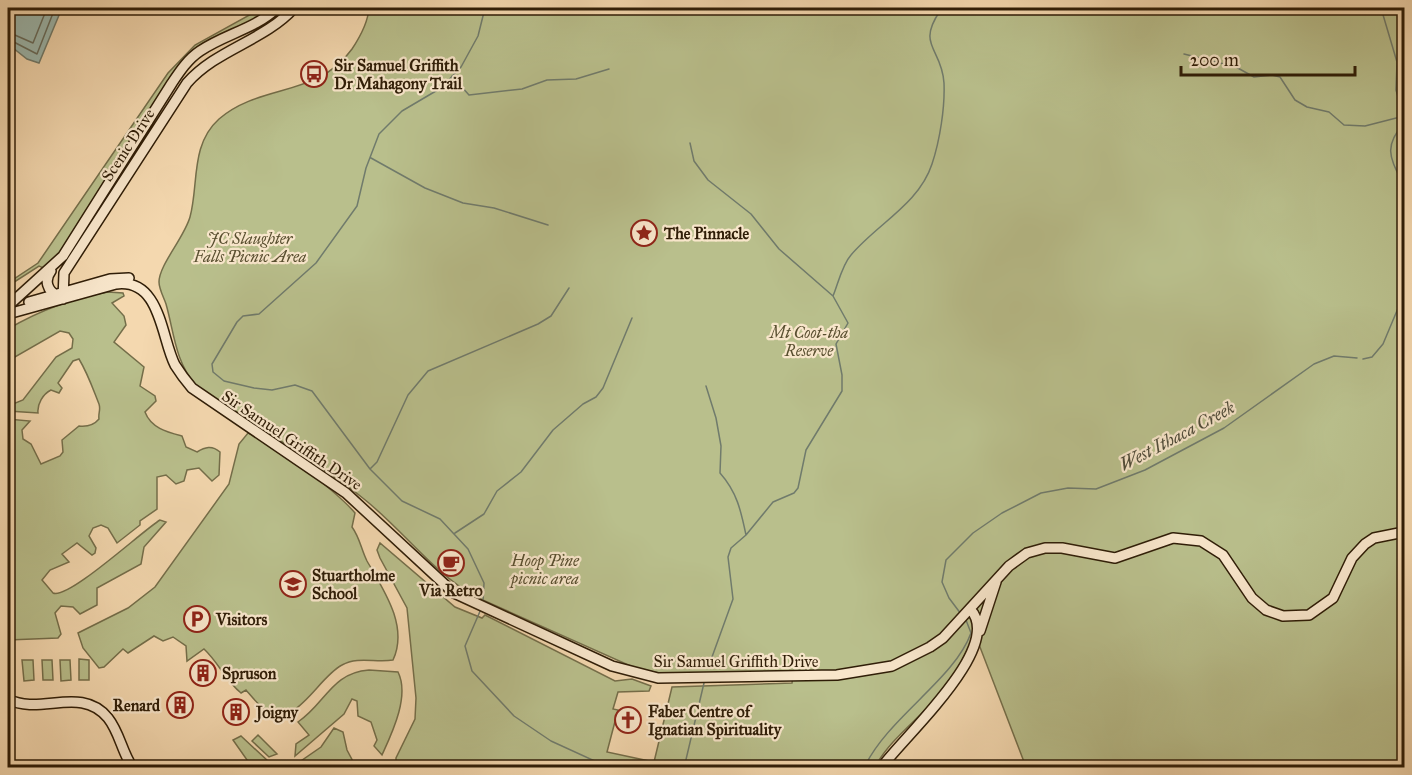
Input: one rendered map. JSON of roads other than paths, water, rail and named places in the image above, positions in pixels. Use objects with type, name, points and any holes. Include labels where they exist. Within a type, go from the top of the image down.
[{"type":"main road","name":"Scenic Drive","points":[[277,8],[247,29],[202,50],[191,58],[172,83],[47,278],[48,286],[60,295],[65,271],[187,83],[212,59],[255,38],[280,22],[294,8]]},
{"type":"main road","name":"Scenic Drive","points":[[8,308],[58,262]]},
{"type":"main road","name":"Sir Samuel Griffith Drive","points":[[60,295],[131,282],[150,298],[175,364],[196,392],[346,493],[441,582],[475,604],[634,673],[681,679],[837,675],[873,671],[902,662],[930,647],[965,615],[1019,558],[1036,550],[1062,548],[1115,558],[1160,542],[1189,538],[1201,541],[1223,555],[1260,606],[1283,616],[1299,616],[1317,611],[1333,598],[1352,558],[1365,544],[1374,538],[1404,532]]},
{"type":"main road","points":[[8,308],[60,295]]},
{"type":"main road","points":[[8,314],[60,295]]},
{"type":"main road","points":[[881,768],[950,689],[963,669],[979,632],[997,579]]},
{"type":"main road","points":[[965,615],[978,620],[979,632]]},
{"type":"main road","points":[[8,699],[20,704],[75,701],[91,705],[109,719],[133,768]]},
{"type":"water","points":[[8,8],[62,8],[39,63],[27,59],[8,44]]},
{"type":"waterway","points":[[483,602],[484,583],[468,549],[440,519],[402,501],[370,469],[312,391],[295,385],[272,390],[224,381],[213,372],[212,364],[243,316],[259,314],[316,263],[357,206],[366,168],[379,134],[402,111],[441,88],[461,67],[478,36],[485,8]]},
{"type":"waterway","points":[[708,668],[733,599],[728,557],[731,548],[746,535],[773,502],[794,493],[798,488],[806,450],[842,391],[842,375],[836,344],[848,323],[833,296],[843,269],[861,244],[918,191],[932,164],[940,134],[944,102],[942,71],[930,40],[930,32],[940,11],[939,8]]},
{"type":"waterway","points":[[942,11],[962,8]]},
{"type":"waterway","points":[[1381,8],[1397,62],[1396,90],[1404,117]]},
{"type":"waterway","points":[[1184,54],[1236,67],[1254,77],[1272,75],[1280,77],[1295,100],[1307,107],[1329,112],[1344,125],[1365,126],[1404,116]]},
{"type":"waterway","points":[[452,76],[469,95],[522,89],[547,80],[576,79],[609,69]]},
{"type":"waterway","name":"West Ithaca Creek","points":[[1404,123],[1397,132],[1391,147],[1392,161],[1404,186]]},
{"type":"waterway","points":[[690,143],[694,161],[708,180],[751,214],[779,249],[833,296]]},
{"type":"waterway","points":[[371,158],[425,188],[463,203],[494,208],[548,225]]},
{"type":"waterway","points":[[370,469],[377,462],[408,395],[428,371],[538,324],[551,316],[569,288]]},
{"type":"waterway","name":"West Ithaca Creek","points":[[1363,359],[1372,357],[1383,344],[1404,294]]},
{"type":"waterway","points":[[455,533],[484,514],[497,491],[521,472],[553,430],[583,404],[596,397],[603,388],[632,318]]},
{"type":"waterway","name":"West Ithaca Creek","points":[[961,614],[949,598],[942,582],[946,560],[973,533],[1002,513],[1041,493],[1068,488],[1096,489],[1145,470],[1224,428],[1314,364],[1334,356],[1357,358]]},
{"type":"waterway","points":[[706,386],[716,418],[721,446],[720,473],[734,495],[746,535]]},
{"type":"waterway","points":[[481,609],[465,646],[472,671],[514,716],[551,741],[610,768]]},
{"type":"waterway","name":"West Ithaca Creek","points":[[864,768],[888,732],[936,683],[963,650],[971,633],[966,620]]},
{"type":"waterway","points":[[684,768],[704,683]]},
{"type":"place","name":"Sir Samuel Griffith Dr Mahagony Trail","points":[[314,74]]},
{"type":"place","name":"The Pinnacle","points":[[644,233]]},
{"type":"place","name":"Via Retro","points":[[451,563]]},
{"type":"place","name":"Stuartholme School","points":[[293,584]]},
{"type":"place","name":"Visitors","points":[[197,619]]},
{"type":"place","name":"Spruson","points":[[203,673]]},
{"type":"place","name":"Renard","points":[[180,705]]},
{"type":"place","name":"Joigny","points":[[236,712]]},
{"type":"place","name":"Faber Centre of Ignatian Spirituality","points":[[628,720]]},
{"type":"park label","name":"JC Slaughter Falls Picnic Area","points":[[250,247]]},
{"type":"park label","name":"Mt Coot-tha Reserve","points":[[809,341]]},
{"type":"park label","name":"Hoop Pine picnic area","points":[[545,569]]}]
